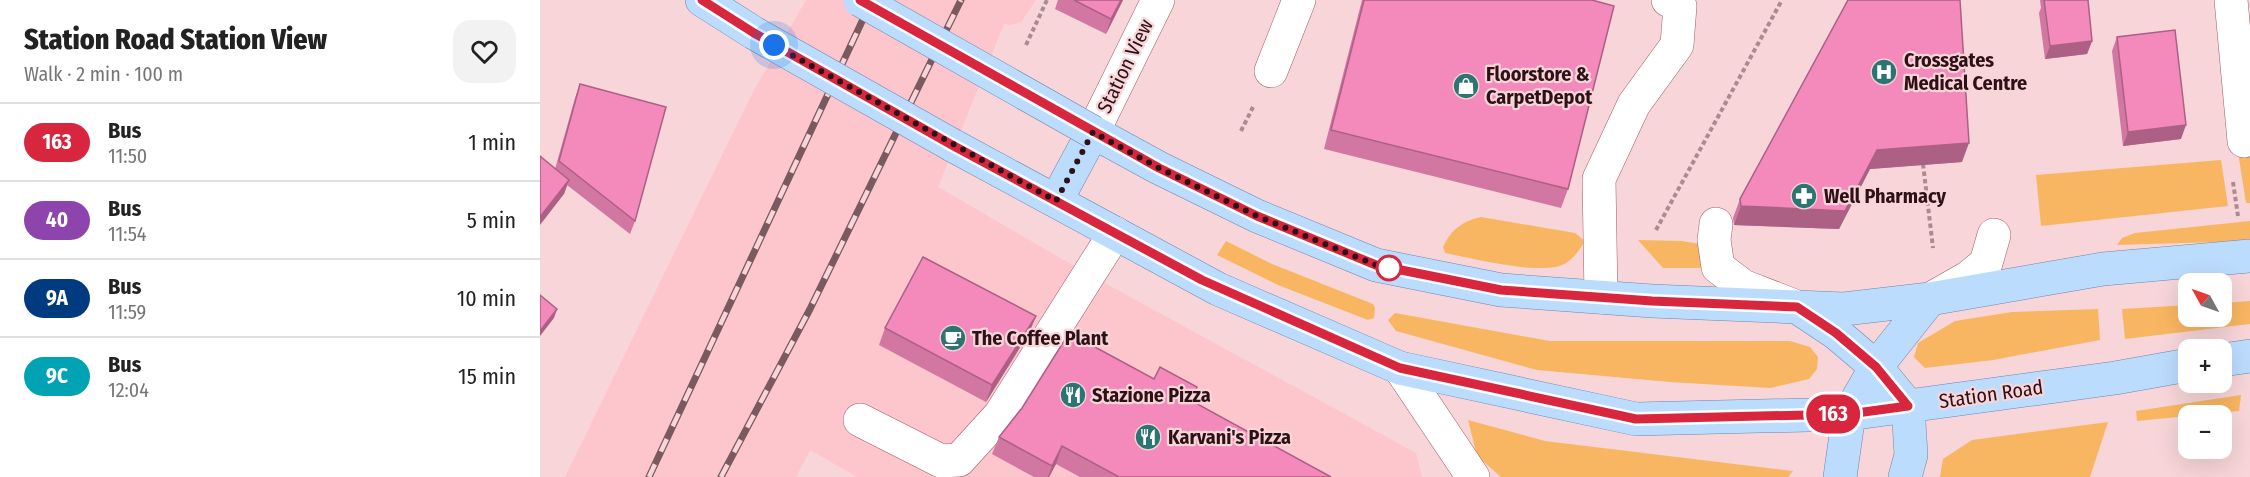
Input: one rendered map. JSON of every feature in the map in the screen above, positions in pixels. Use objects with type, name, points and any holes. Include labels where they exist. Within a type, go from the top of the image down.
[{"type":"main road","name":"Station Road","points":[[702,0],[754,33],[952,145],[1218,289],[1400,368],[1636,419],[1849,414],[2178,366]]},
{"type":"main road","points":[[860,0],[1159,168],[1257,216],[1376,265],[1501,290],[1844,309],[1930,299],[2103,269],[2250,256]]},
{"type":"main road","points":[[1056,201],[1093,132]]},
{"type":"main road","points":[[1840,477],[1849,414],[1876,367],[1930,299]]},
{"type":"main road","points":[[1797,307],[1836,333],[1876,367],[1908,406],[1911,455],[1905,477]]},
{"type":"main road","points":[[2232,359],[2250,356]]},
{"type":"street","name":"Station View","points":[[1093,132],[1158,0]]},
{"type":"street","points":[[1271,71],[1299,0]]},
{"type":"street","points":[[1601,297],[1599,179],[1634,104],[1677,45],[1680,6],[1668,0]]},
{"type":"street","points":[[2231,0],[2244,141]]},
{"type":"street","points":[[1716,224],[1714,240],[1718,267],[1743,286],[1797,307]]},
{"type":"street","points":[[860,420],[941,461],[959,460],[1000,415],[1114,233]]},
{"type":"street","points":[[1930,299],[1969,277],[1986,263],[1994,235]]},
{"type":"street","points":[[1400,368],[1473,477]]},
{"type":"path","points":[[1008,84],[1047,0]]},
{"type":"path","points":[[1656,230],[1782,0]]},
{"type":"path","points":[[1923,164],[1933,248]]},
{"type":"shaded area","points":[[806,0],[1036,0],[1021,22],[1011,25],[1004,24],[938,187],[1088,274],[1416,453],[1422,477],[857,477],[810,450],[796,477],[565,477],[752,94]]},
{"type":"shaded area","points":[[2250,148],[2250,203],[2246,203],[2238,152]]},
{"type":"shaded area","points":[[2221,160],[2228,206],[2041,226],[2036,175]]},
{"type":"shaded area","points":[[1481,217],[1575,233],[1585,241],[1575,256],[1556,267],[1507,265],[1445,253],[1443,247],[1454,231],[1468,221]]},
{"type":"shaded area","points":[[2250,221],[2250,241],[2117,245],[2122,238],[2135,233]]},
{"type":"shaded area","points":[[1638,240],[1682,241],[1706,245],[1708,268],[1663,268]]},
{"type":"shaded area","points":[[1226,241],[1272,264],[1373,304],[1374,318],[1368,320],[1278,285],[1217,255]]},
{"type":"shaded area","points":[[2250,301],[2250,324],[2232,326],[2232,302]]},
{"type":"shaded area","points":[[2178,306],[2178,327],[2225,327],[2125,339],[2122,309]]},
{"type":"shaded area","points":[[2098,309],[2100,340],[1993,360],[1925,368],[1914,357],[1918,343],[1955,321],[2012,312]]},
{"type":"shaded area","points":[[1395,313],[1550,341],[1790,341],[1810,347],[1818,357],[1817,369],[1809,379],[1770,388],[1537,370],[1396,331],[1388,320]]},
{"type":"shaded area","points":[[2241,395],[2239,411],[2232,412],[2232,405],[2178,405],[2178,417],[2137,421],[2136,411]]},
{"type":"shaded area","points":[[1468,420],[1545,441],[1793,471],[1788,477],[1501,477],[1477,456]]},
{"type":"shaded area","points":[[2108,422],[2090,477],[1940,477],[1943,459],[1972,440]]},
{"type":"building","points":[[1074,0],[1121,0],[1111,19]]},
{"type":"building","name":"Floorstore & CarpetDepot","points":[[1364,0],[1592,0],[1614,6],[1568,189],[1331,130]]},
{"type":"building","name":"Crossgates Medical Centre","points":[[1848,0],[1960,0],[1969,143],[1877,150],[1845,211],[1741,206],[1740,199]]},
{"type":"building","points":[[2044,0],[2088,0],[2092,41],[2050,46]]},
{"type":"building","points":[[2175,30],[2186,125],[2128,132],[2117,37]]},
{"type":"building","points":[[580,84],[666,107],[635,221],[559,161]]},
{"type":"building","points":[[540,156],[569,180],[540,217]]},
{"type":"building","points":[[923,257],[1036,316],[992,385],[885,328]]},
{"type":"building","points":[[540,295],[557,309],[540,331]]},
{"type":"building","points":[[1069,333],[1154,379],[1160,367],[1197,387],[1190,400],[1331,477],[1119,477],[1062,446],[1052,466],[999,437],[1022,408]]},
{"type":"railway","points":[[649,477],[872,0]]},
{"type":"railway","points":[[721,477],[810,309],[961,0]]},
{"type":"bus line","name":"163","points":[[702,0],[754,33],[952,145],[1218,289],[1400,368],[1636,419],[1849,414],[1908,406],[1876,367],[1836,333],[1797,307],[1652,301],[1501,290],[1376,265],[1257,216],[1159,168],[860,0]]},
{"type":"place","name":"Crossgates Medical Centre","points":[[1884,72]]},
{"type":"place","name":"Floorstore & CarpetDepot","points":[[1466,86]]},
{"type":"place","name":"Well Pharmacy","points":[[1804,196]]},
{"type":"place","name":"The Coffee Plant","points":[[953,338]]},
{"type":"place","name":"Stazione Pizza","points":[[1073,395]]},
{"type":"place","name":"Karvani's Pizza","points":[[1148,437]]},
{"type":"route","points":[[774,45],[1056,201],[1093,132],[1159,168],[1257,216],[1376,265],[1389,268]]}]
